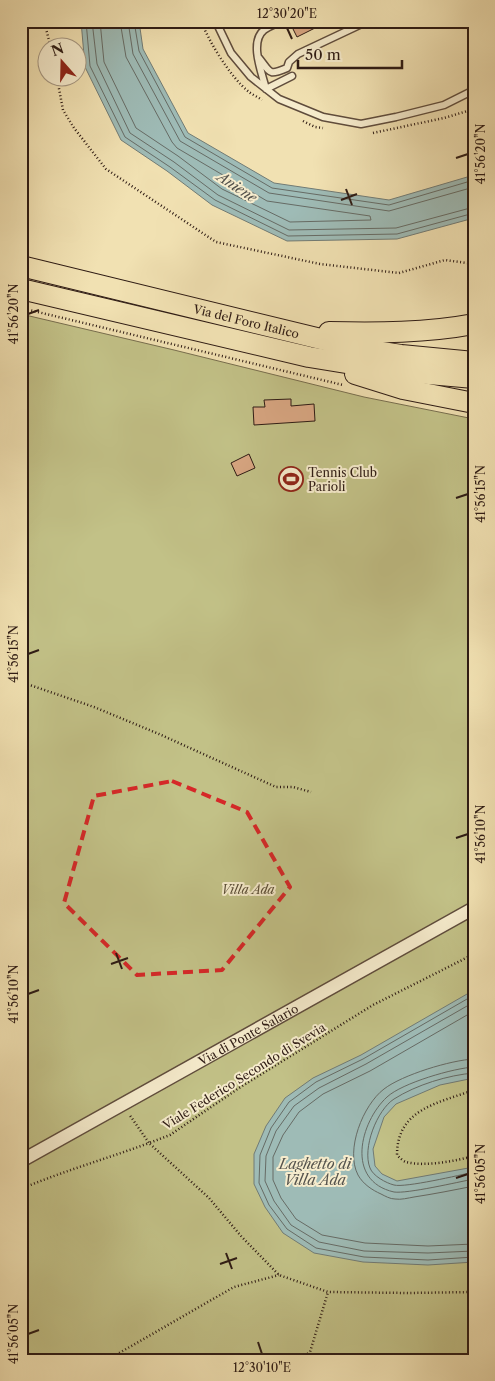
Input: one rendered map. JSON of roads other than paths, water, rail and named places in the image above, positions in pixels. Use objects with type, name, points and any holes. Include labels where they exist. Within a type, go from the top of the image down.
[{"type":"highway","name":"Via del Foro Italico","points":[[21,266],[362,349],[474,362]]},
{"type":"highway","name":"Via del Foro Italico","points":[[21,289],[309,358],[415,373],[474,378]]},
{"type":"highway","points":[[286,331],[389,333],[474,324]]},
{"type":"highway","points":[[401,355],[474,352]]},
{"type":"highway","points":[[309,358],[385,385],[474,403]]},
{"type":"highway","points":[[422,393],[474,395]]},
{"type":"street","name":"Via di Ponte Salario","points":[[21,1161],[474,908]]},
{"type":"lane","points":[[218,21],[219,28],[231,53],[251,76],[279,99],[323,117],[361,124],[396,118],[444,105],[474,90]]},
{"type":"lane","points":[[266,89],[256,46],[258,36],[264,30],[281,21]]},
{"type":"lane","points":[[259,58],[270,72],[275,73],[287,68],[288,62],[298,54],[368,21]]},
{"type":"lane","points":[[266,89],[292,76]]},
{"type":"water","name":"Aniene","points":[[81,21],[139,21],[143,49],[188,133],[274,183],[389,200],[474,175],[474,218],[397,239],[287,241],[212,205],[167,171],[121,140],[88,73],[88,38],[82,38]]},
{"type":"water","name":"Laghetto di Villa Ada","points":[[474,990],[474,1078],[440,1085],[396,1104],[384,1117],[373,1149],[375,1166],[382,1174],[397,1181],[474,1167],[474,1262],[428,1265],[363,1262],[314,1253],[283,1233],[265,1207],[254,1184],[254,1154],[266,1126],[285,1098],[313,1078],[361,1055]]},
{"type":"place","name":"Tennis Club Parioli","points":[[291,479]]},
{"type":"park label","name":"Villa Ada","points":[[248,889]]}]
